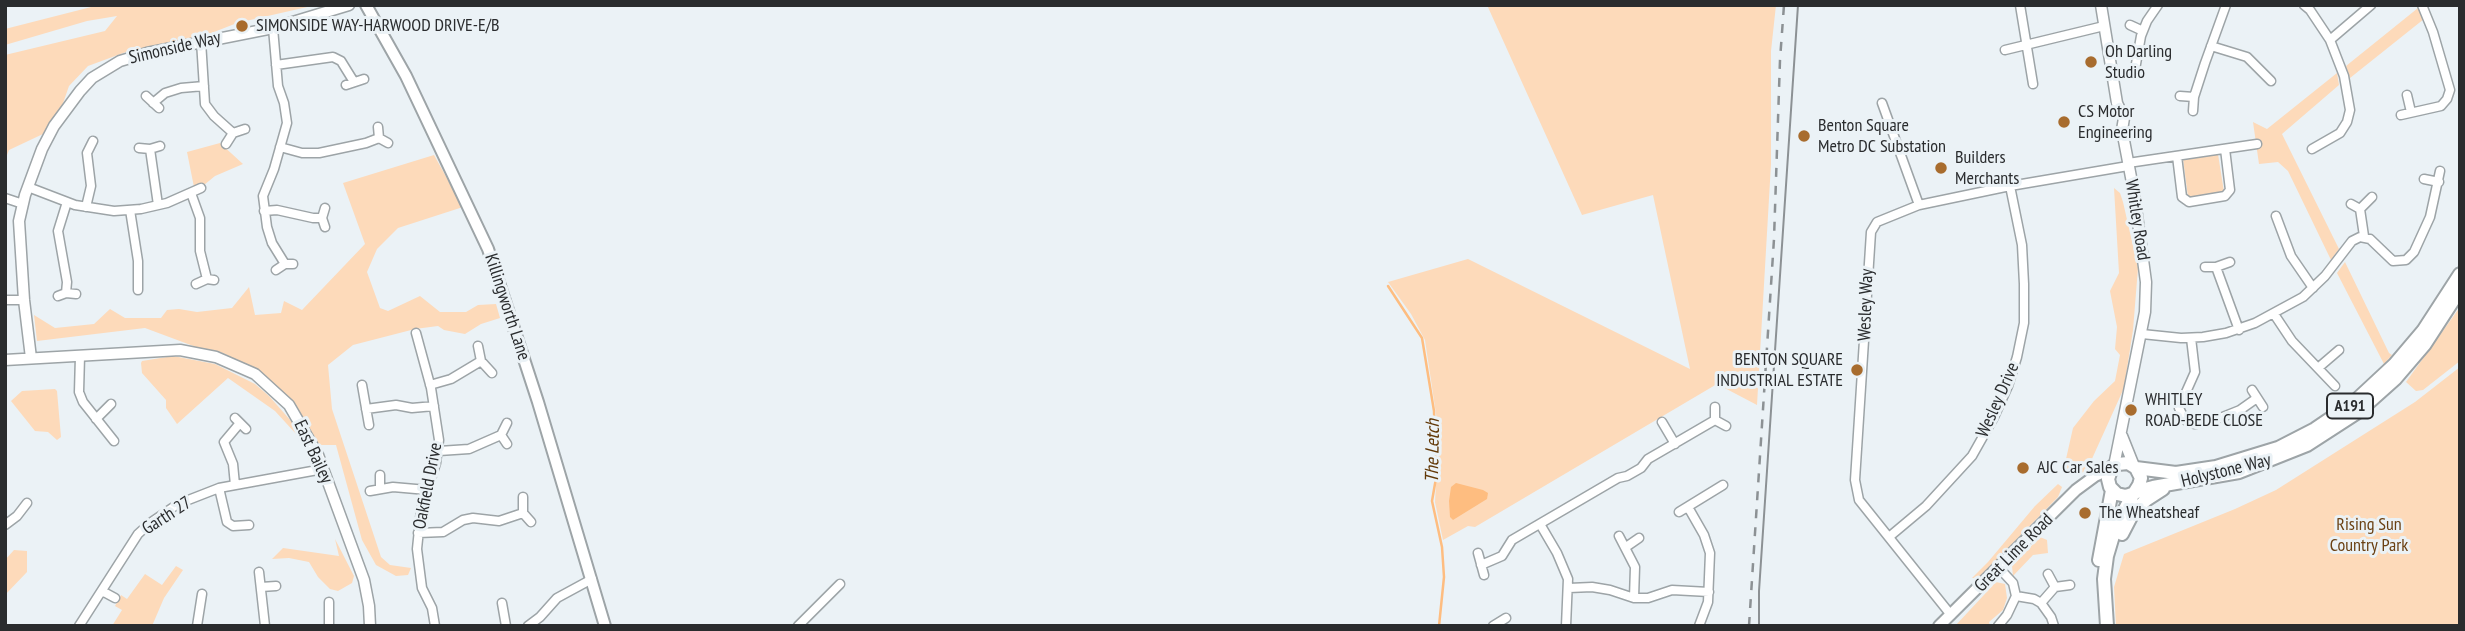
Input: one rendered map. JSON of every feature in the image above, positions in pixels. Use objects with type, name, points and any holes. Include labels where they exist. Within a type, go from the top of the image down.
[{"type":"main road","name":"Killingworth Lane","points":[[366,5],[401,65],[488,249],[534,390],[605,626]]},
{"type":"main road","name":"Holystone Way","points":[[2135,467],[2176,473],[2216,467],[2278,447],[2315,429],[2352,404],[2396,365],[2423,331],[2460,274]]},
{"type":"main road","name":"Holystone Way","points":[[2134,493],[2153,487],[2218,477],[2262,464],[2307,445],[2343,423],[2403,371],[2426,344],[2460,290]]},
{"type":"main road","name":"A191","points":[[2112,467],[2125,463],[2135,467]]},
{"type":"main road","points":[[2105,602],[2099,561],[2111,489],[2108,479],[2112,467]]},
{"type":"main road","name":"Great Lime Road","points":[[1939,626],[2089,480],[2112,467]]},
{"type":"main road","points":[[2107,626],[2107,556],[2115,529],[2139,485],[2141,478],[2135,467]]},
{"type":"main road","points":[[2089,480],[2099,480],[2111,489]]},
{"type":"main road","points":[[2105,602],[2115,550],[2127,522],[2146,500],[2173,484]]},
{"type":"main road","name":"A191","points":[[2111,489],[2123,496],[2134,493]]},
{"type":"street","name":"Simonside Way","points":[[31,358],[19,239],[23,204],[42,149],[54,126],[92,78],[120,61],[273,27],[349,5]]},
{"type":"street","points":[[2020,5],[2032,84]]},
{"type":"street","name":"Whitley Road","points":[[2101,5],[2117,103],[2124,118],[2122,130],[2146,282],[2141,334],[2122,436],[2112,467]]},
{"type":"street","points":[[2134,75],[2143,31],[2158,5]]},
{"type":"street","points":[[2193,111],[2194,97],[2226,5]]},
{"type":"street","points":[[2304,5],[2330,40],[2341,64],[2349,95],[2350,110],[2347,122],[2340,133],[2316,147],[2326,156]]},
{"type":"street","points":[[2330,40],[2371,5]]},
{"type":"street","points":[[2401,115],[2441,106],[2450,90],[2422,5]]},
{"type":"street","points":[[2130,25],[2143,31]]},
{"type":"street","points":[[2005,50],[2104,26]]},
{"type":"street","points":[[273,27],[278,86],[287,122],[274,169],[263,196],[264,211],[272,243],[289,264],[276,270]]},
{"type":"street","points":[[201,41],[205,103],[233,133]]},
{"type":"street","points":[[2211,46],[2246,57],[2271,81]]},
{"type":"street","points":[[276,65],[333,57],[341,61],[350,84],[364,79]]},
{"type":"street","points":[[146,96],[156,105],[173,91],[204,86]]},
{"type":"street","points":[[2407,95],[2411,112]]},
{"type":"street","points":[[2180,96],[2194,97]]},
{"type":"street","points":[[1882,103],[1919,205]]},
{"type":"street","points":[[378,127],[379,138]]},
{"type":"street","points":[[226,144],[233,133],[245,129]]},
{"type":"street","points":[[280,147],[302,153],[319,153],[379,138]]},
{"type":"street","points":[[379,138],[388,143]]},
{"type":"street","points":[[86,207],[91,186],[87,153],[93,141]]},
{"type":"street","name":"Wesley Way","points":[[1951,615],[1859,500],[1855,480],[1863,381],[1868,261],[1871,232],[1877,222],[1919,205],[2010,186],[2128,164],[2256,145]]},
{"type":"street","points":[[139,148],[160,146]]},
{"type":"street","points":[[150,149],[158,205]]},
{"type":"street","points":[[2177,156],[2182,197],[2189,202],[2225,196],[2230,190],[2225,149]]},
{"type":"street","points":[[77,152],[87,153]]},
{"type":"street","points":[[2364,236],[2393,261],[2402,262],[2410,257],[2430,217],[2440,171]]},
{"type":"street","points":[[2424,179],[2439,181]]},
{"type":"street","name":"Wesley Drive","points":[[1889,537],[1926,506],[1972,456],[2008,386],[2024,323],[2022,245],[2010,186]]},
{"type":"street","points":[[28,187],[67,202],[114,211],[158,205],[201,188]]},
{"type":"street","points":[[191,193],[200,218],[200,251],[211,280],[196,284]]},
{"type":"street","points":[[2360,209],[2372,197]]},
{"type":"street","points":[[5,198],[23,204]]},
{"type":"street","points":[[67,202],[58,231],[67,282],[62,295],[76,294]]},
{"type":"street","points":[[2351,204],[2360,209]]},
{"type":"street","points":[[264,211],[277,210],[324,223],[325,208]]},
{"type":"street","points":[[2360,209],[2364,236]]},
{"type":"street","points":[[130,210],[138,290]]},
{"type":"street","points":[[2276,216],[2296,265],[2313,288]]},
{"type":"street","points":[[2270,232],[2281,228]]},
{"type":"street","points":[[2141,334],[2192,338],[2239,330],[2293,304],[2333,268],[2352,241],[2364,236]]},
{"type":"street","points":[[2205,267],[2216,267],[2230,262]]},
{"type":"street","points":[[2216,267],[2239,330]]},
{"type":"street","points":[[127,277],[138,278]]},
{"type":"street","points":[[5,300],[24,300]]},
{"type":"street","points":[[2274,314],[2292,341],[2334,386]]},
{"type":"street","name":"Oakfield Drive","points":[[416,333],[430,385],[439,451],[421,510],[418,533],[418,589],[432,608],[435,626]]},
{"type":"street","points":[[2192,338],[2194,372],[2179,408],[2185,420],[2194,424],[2210,422],[2241,410],[2257,398]]},
{"type":"street","points":[[409,347],[419,344]]},
{"type":"street","points":[[478,346],[481,361],[492,373]]},
{"type":"street","points":[[2318,368],[2339,349]]},
{"type":"street","name":"East Bailey","points":[[5,360],[180,351],[216,357],[236,364],[264,381],[289,405],[304,427],[323,468],[364,580],[370,626]]},
{"type":"street","points":[[80,356],[79,392],[83,402],[114,441]]},
{"type":"street","points":[[430,385],[451,379],[481,361]]},
{"type":"street","points":[[362,385],[369,425]]},
{"type":"street","points":[[2252,390],[2263,407]]},
{"type":"street","points":[[96,419],[111,404]]},
{"type":"street","points":[[366,409],[396,405],[412,408],[434,407]]},
{"type":"street","points":[[1715,407],[1716,420]]},
{"type":"street","points":[[1716,420],[1726,426]]},
{"type":"street","points":[[1481,565],[1502,556],[1512,540],[1618,478],[1641,468],[1648,459],[1716,420]]},
{"type":"street","points":[[1662,422],[1675,444]]},
{"type":"street","points":[[439,451],[468,449],[501,435],[507,423]]},
{"type":"street","points":[[235,485],[233,464],[224,442],[240,424]]},
{"type":"street","points":[[501,435],[508,444]]},
{"type":"street","name":"Whitley Road","points":[[2122,436],[2135,467]]},
{"type":"street","name":"Garth 27","points":[[79,626],[130,544],[150,523],[178,504],[219,488],[323,468]]},
{"type":"street","points":[[380,475],[380,488]]},
{"type":"street","points":[[1679,512],[1723,485]]},
{"type":"street","points":[[370,491],[393,487],[427,490]]},
{"type":"street","points":[[219,488],[227,522],[233,526],[249,525]]},
{"type":"street","points":[[1713,491],[1720,502]]},
{"type":"street","points":[[523,497],[523,513],[531,522]]},
{"type":"street","points":[[5,525],[17,516],[27,503]]},
{"type":"street","points":[[1688,507],[1709,547],[1709,592],[1706,610],[1699,626]]},
{"type":"street","points":[[418,533],[443,532],[463,520],[473,518],[499,521],[523,513]]},
{"type":"street","points":[[1540,524],[1566,573],[1569,588],[1566,626]]},
{"type":"street","points":[[1619,536],[1634,567],[1634,598]]},
{"type":"street","points":[[1626,547],[1639,538]]},
{"type":"street","points":[[1478,553],[1484,575]]},
{"type":"street","points":[[1998,626],[2016,596],[2013,583],[1999,568]]},
{"type":"street","points":[[259,572],[265,626]]},
{"type":"street","points":[[2048,574],[2055,587]]},
{"type":"street","points":[[528,626],[557,598],[592,579]]},
{"type":"street","points":[[799,625],[840,584]]},
{"type":"street","points":[[2041,603],[2055,587],[2070,585]]},
{"type":"street","points":[[261,587],[276,586]]},
{"type":"street","points":[[1569,588],[1592,587],[1634,598],[1648,598],[1678,590],[1709,592]]},
{"type":"street","points":[[102,591],[115,598]]},
{"type":"street","points":[[197,626],[193,614],[201,594]]},
{"type":"street","points":[[2016,596],[2041,603],[2054,626]]},
{"type":"street","points":[[319,620],[329,623],[329,602]]},
{"type":"street","points":[[502,603],[506,626]]},
{"type":"street","points":[[1493,626],[1506,618]]},
{"type":"green space","points":[[99,5],[316,5],[237,23],[209,34],[126,52],[88,66],[69,86],[61,109],[43,134],[9,150],[5,160],[5,55],[105,31],[117,16],[87,21],[5,45],[5,29]]},
{"type":"green space","points":[[1487,5],[1776,5],[1771,51],[1771,164],[1757,405],[1717,384],[1475,527],[1468,526],[1443,540],[1435,502],[1439,434],[1425,340],[1411,314],[1388,282],[1468,259],[1690,369],[1653,195],[1582,215]]},
{"type":"green space","points":[[2418,8],[2424,19],[2350,78],[2346,66]]},
{"type":"green space","points":[[2337,73],[2339,85],[2282,134],[2339,249],[2331,260],[2288,171],[2278,162],[2259,164],[2253,122],[2267,129]]},
{"type":"green space","points":[[220,143],[243,164],[215,176],[204,185],[194,187],[187,152]]},
{"type":"green space","points":[[2218,154],[2224,192],[2188,197],[2183,159]]},
{"type":"green space","points":[[434,155],[463,207],[398,228],[377,249],[367,272],[380,308],[388,311],[420,296],[440,312],[466,312],[478,305],[496,304],[500,318],[481,324],[465,334],[444,330],[438,326],[353,345],[328,365],[332,409],[381,557],[390,565],[411,568],[408,575],[396,576],[376,565],[362,540],[336,445],[314,445],[289,397],[260,372],[223,353],[196,347],[145,328],[37,341],[34,315],[55,328],[94,324],[110,309],[125,318],[161,318],[167,310],[197,312],[232,308],[249,287],[255,315],[281,313],[284,301],[302,310],[365,244],[343,183]]},
{"type":"green space","points":[[2114,188],[2120,193],[2123,202],[2138,268],[2133,330],[2124,388],[2091,461],[2084,472],[2073,475],[2066,471],[2066,459],[2073,428],[2094,401],[2115,381],[2120,355],[2115,349],[2117,327],[2110,291],[2119,273]]},
{"type":"green space","points":[[2345,262],[2392,355],[2384,364],[2337,273]]},
{"type":"green space","points":[[2460,307],[2460,361],[2423,390],[2416,391],[2406,382]]},
{"type":"green space","points":[[173,356],[215,364],[255,384],[299,430],[309,452],[309,461],[297,435],[275,411],[228,378],[177,424],[166,408],[166,400],[142,373],[141,363]]},
{"type":"green space","name":"Rising Sun Country Park","points":[[2460,367],[2460,626],[2116,626],[2114,587],[2124,554],[2276,490],[2415,402]]},
{"type":"green space","points":[[55,389],[61,437],[57,440],[48,432],[35,431],[11,401],[22,391]]},
{"type":"green space","points":[[2058,484],[2062,487],[2058,497],[1979,578],[1972,578],[2035,506]]},
{"type":"green space","points":[[2040,537],[2047,540],[2048,553],[2033,555],[2013,576],[2012,566]]},
{"type":"green space","points":[[335,539],[354,576],[352,583],[338,591],[330,589],[318,577],[309,562],[289,558],[272,559],[283,548],[339,556]]},
{"type":"green space","points":[[14,550],[27,551],[27,572],[5,595],[5,560]]},
{"type":"green space","points":[[176,566],[183,570],[164,598],[152,626],[112,626],[122,610],[115,606],[121,595],[127,599],[145,574],[162,585]]},
{"type":"green space","points":[[1996,582],[2005,584],[2007,598],[2003,610],[1989,622],[1990,626],[1955,626]]},
{"type":"shaded area","points":[[1456,483],[1488,493],[1487,499],[1453,520],[1450,517],[1449,501],[1451,487]]},
{"type":"waterway","name":"The Letch","points":[[1388,286],[1422,338],[1434,411],[1436,478],[1432,501],[1442,547],[1444,577],[1439,626]]},
{"type":"tram line","points":[[1759,626],[1759,591],[1798,5]]},
{"type":"railway","points":[[1749,626],[1774,239],[1784,5]]},
{"type":"place","name":"SIMONSIDE WAY-HARWOOD DRIVE-E/B","points":[[242,26]]},
{"type":"place","name":"Oh Darling Studio","points":[[2091,62]]},
{"type":"place","name":"CS Motor Engineering","points":[[2064,122]]},
{"type":"place","name":"Benton Square Metro DC Substation","points":[[1804,136]]},
{"type":"place","name":"Builders Merchants","points":[[1941,168]]},
{"type":"place","name":"BENTON SQUARE INDUSTRIAL ESTATE","points":[[1857,370]]},
{"type":"place","name":"WHITLEY ROAD-BEDE CLOSE","points":[[2131,410]]},
{"type":"place","name":"AJC Car Sales","points":[[2023,468]]},
{"type":"place","name":"The Wheatsheaf","points":[[2085,513]]}]
